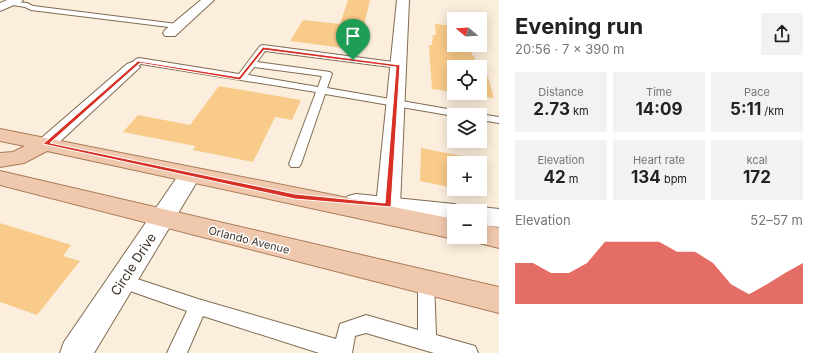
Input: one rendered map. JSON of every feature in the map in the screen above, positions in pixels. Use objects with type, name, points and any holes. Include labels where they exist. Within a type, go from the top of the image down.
[{"type":"main road","points":[[0,134],[190,175],[447,227]]},
{"type":"main road","points":[[0,160],[17,158],[46,144]]},
{"type":"main road","name":"Orlando Avenue","points":[[0,178],[162,219],[499,300]]},
{"type":"main road","points":[[487,235],[499,238]]},
{"type":"street","points":[[174,30],[208,0]]},
{"type":"street","points":[[388,206],[403,0]]},
{"type":"street","points":[[46,144],[132,67]]},
{"type":"street","name":"Circle Drive","points":[[76,353],[190,175]]},
{"type":"street","points":[[295,196],[447,212]]},
{"type":"street","points":[[487,217],[499,218]]},
{"type":"lane","points":[[9,3],[27,5],[31,8],[174,30]]},
{"type":"lane","points":[[240,78],[263,48],[398,66]]},
{"type":"lane","points":[[132,67],[139,62],[396,102],[415,107],[447,112]]},
{"type":"lane","points":[[251,64],[327,74],[295,164]]},
{"type":"lane","points":[[487,118],[499,120]]},
{"type":"lane","points":[[122,281],[198,307],[342,352],[347,330],[366,324],[468,353]]},
{"type":"lane","points":[[426,282],[428,342]]},
{"type":"lane","points":[[177,353],[198,307]]},
{"type":"building","points":[[348,0],[370,0],[359,47],[352,46],[351,49],[290,41],[303,20],[340,24]]},
{"type":"building","points":[[435,24],[447,25],[447,52],[471,52],[475,60],[447,60],[447,91],[432,89],[429,45],[432,45],[433,35],[436,35]]},
{"type":"building","points":[[487,77],[488,77],[494,98],[487,97]]},
{"type":"building","points":[[219,86],[301,100],[292,120],[275,117],[253,162],[193,150],[195,146],[123,132],[138,115],[190,125]]},
{"type":"building","points":[[421,148],[462,156],[447,156],[447,187],[420,181]]},
{"type":"building","points":[[0,223],[71,245],[63,256],[80,261],[37,315],[0,302]]},
{"type":"route","points":[[263,48],[353,60],[398,66],[390,195],[388,206],[295,196],[46,144],[139,62],[240,78],[263,48]]}]
